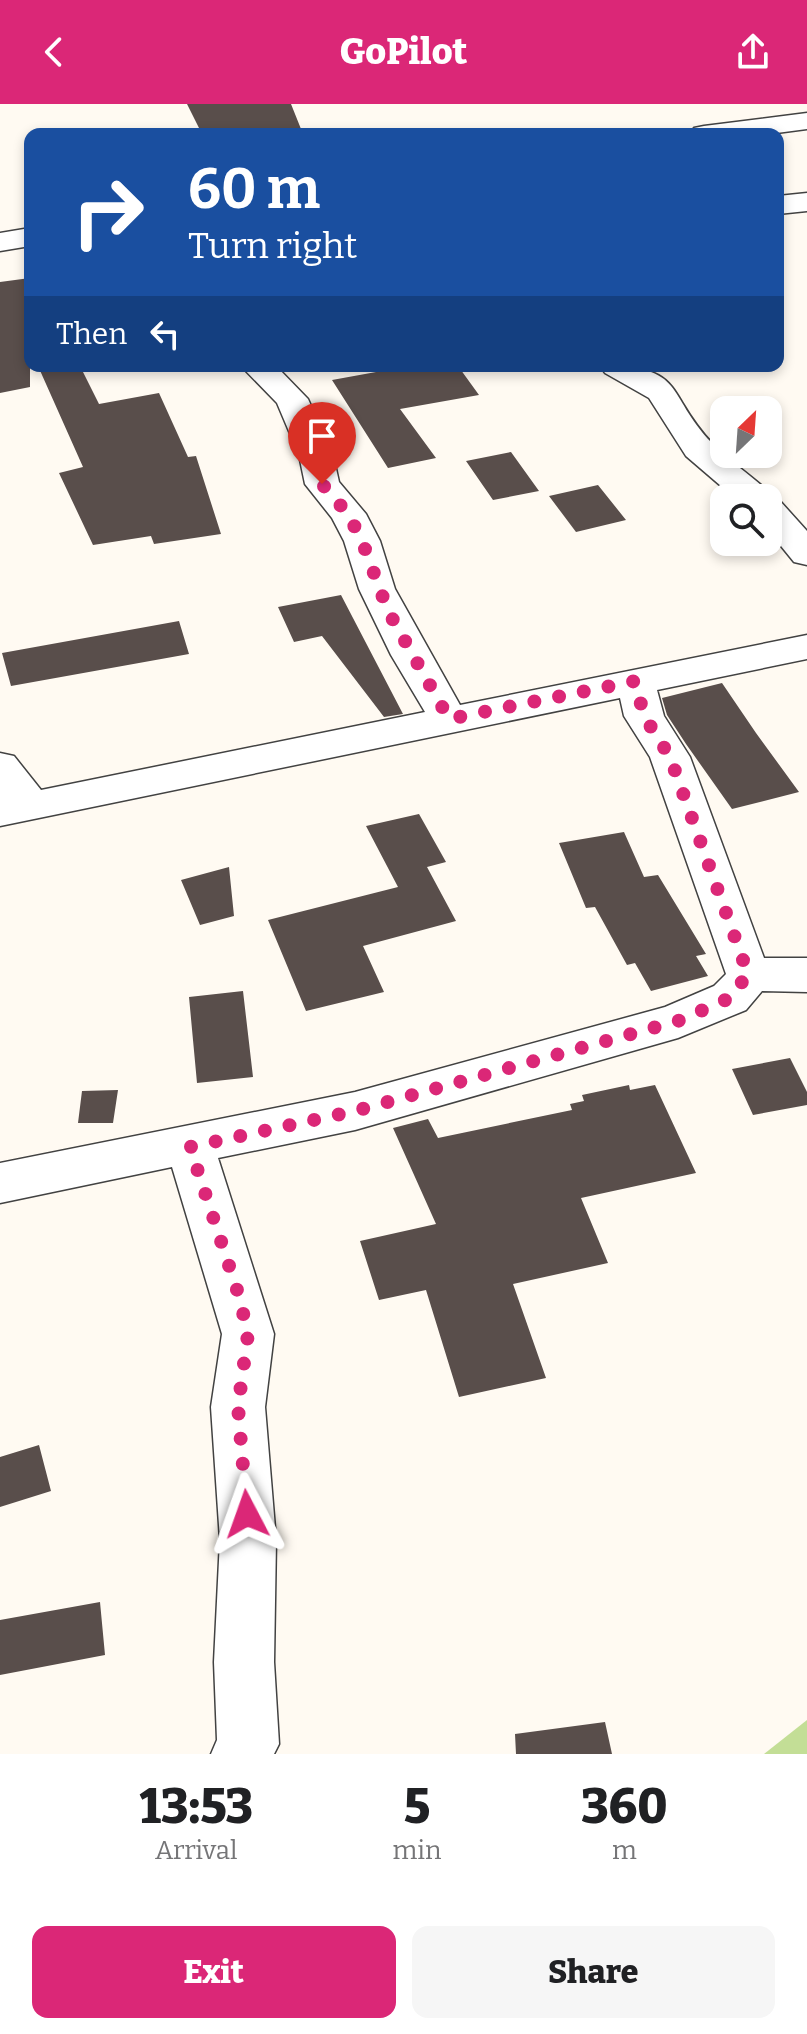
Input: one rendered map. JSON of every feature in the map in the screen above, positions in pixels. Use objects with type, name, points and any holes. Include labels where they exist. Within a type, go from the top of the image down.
[{"type":"street","points":[[752,128],[807,121]]},
{"type":"street","points":[[784,204],[807,202]]},
{"type":"street","points":[[0,242],[24,238]]},
{"type":"street","points":[[263,372],[292,399],[316,455],[322,484],[348,514],[362,541],[377,589],[449,719]]},
{"type":"street","points":[[627,372],[661,391],[698,449],[739,484]]},
{"type":"street","points":[[782,525],[807,554]]},
{"type":"street","points":[[0,766],[16,809],[807,647]]},
{"type":"street","points":[[635,681],[644,716],[670,757],[748,974]]},
{"type":"street","points":[[748,974],[807,975]]},
{"type":"street","points":[[0,1183],[100,1160],[190,1147],[355,1111],[678,1021],[730,998],[748,974]]},
{"type":"street","points":[[190,1147],[239,1296],[248,1334],[238,1407],[248,1540],[244,1662],[248,1744],[242,1754]]},
{"type":"green space","points":[[807,1720],[807,1754],[764,1754]]},
{"type":"building","points":[[187,104],[291,104],[301,128],[199,128]]},
{"type":"building","points":[[24,279],[24,372],[30,372],[30,387],[0,393],[0,282]]},
{"type":"building","points":[[41,372],[83,372],[99,404],[159,393],[188,457],[196,456],[221,534],[154,544],[151,536],[93,545],[59,473],[83,467]]},
{"type":"building","points":[[376,372],[462,372],[479,395],[400,409],[436,458],[388,468],[332,380]]},
{"type":"building","points":[[511,452],[539,491],[493,500],[466,461]]},
{"type":"building","points":[[598,485],[626,520],[576,532],[549,496]]},
{"type":"building","points":[[341,595],[403,714],[384,717],[322,636],[294,642],[278,607]]},
{"type":"building","points":[[179,621],[189,654],[11,686],[2,653]]},
{"type":"building","points":[[722,683],[799,792],[732,809],[686,744],[667,715],[662,698]]},
{"type":"building","points":[[419,814],[446,862],[427,867],[456,921],[363,946],[384,992],[306,1011],[268,920],[398,887],[366,826]]},
{"type":"building","points":[[624,832],[644,877],[658,875],[706,954],[696,956],[708,976],[651,991],[635,963],[627,965],[595,907],[586,908],[559,843]]},
{"type":"building","points":[[229,867],[234,916],[200,925],[181,880]]},
{"type":"building","points":[[243,991],[253,1077],[197,1083],[189,997]]},
{"type":"building","points":[[790,1058],[807,1092],[807,1105],[753,1115],[732,1069]]},
{"type":"building","points":[[629,1085],[630,1090],[655,1085],[696,1173],[581,1198],[608,1263],[513,1284],[546,1378],[459,1397],[426,1290],[379,1300],[360,1241],[436,1224],[393,1128],[428,1119],[438,1138],[572,1110],[570,1104],[584,1101],[582,1095]]},
{"type":"building","points":[[118,1090],[113,1123],[78,1123],[82,1091]]},
{"type":"building","points":[[39,1445],[51,1491],[0,1507],[0,1457]]},
{"type":"building","points":[[100,1602],[105,1655],[0,1675],[0,1620]]},
{"type":"building","points":[[605,1722],[612,1754],[516,1754],[515,1734]]},
{"type":"route","points":[[247,1514],[238,1407],[248,1334],[239,1296],[190,1147],[355,1111],[678,1021],[730,998],[741,988],[748,974],[670,757],[644,716],[635,681],[449,719],[410,655],[377,589],[362,541],[348,514],[322,484]]}]
